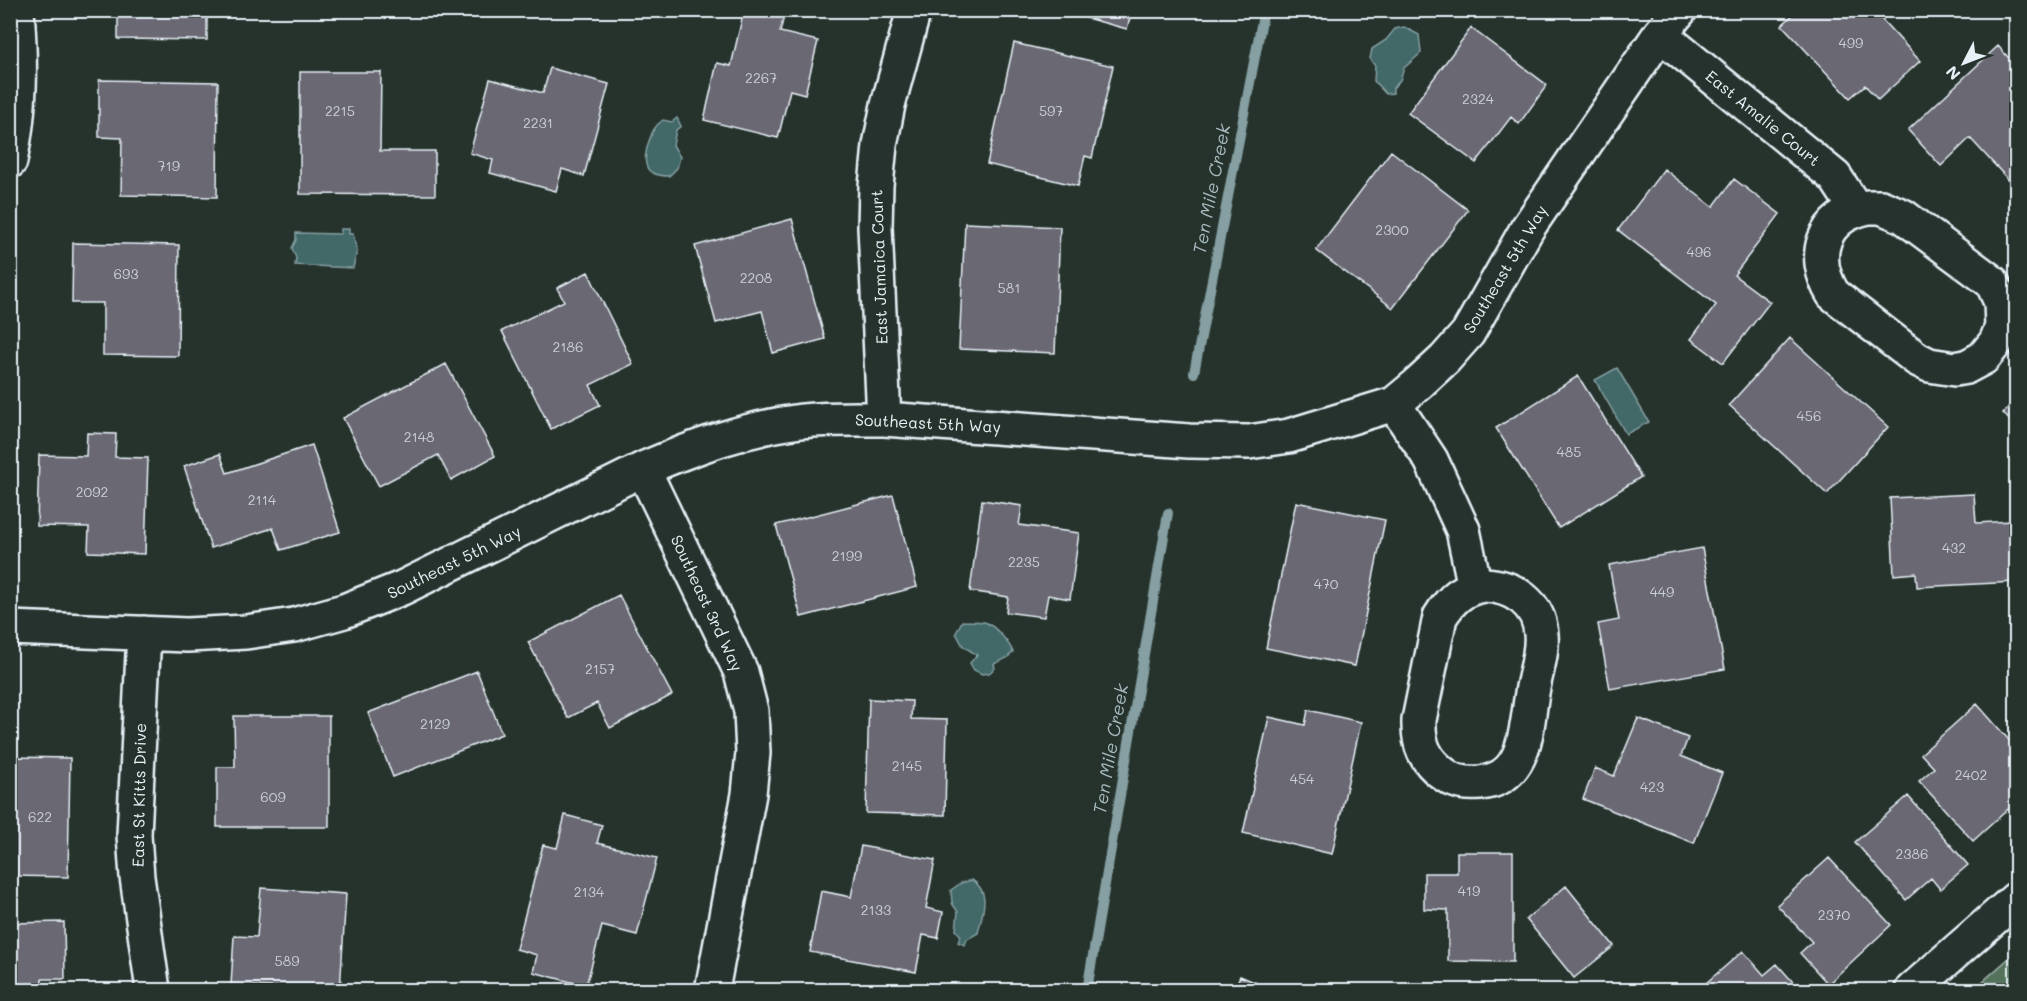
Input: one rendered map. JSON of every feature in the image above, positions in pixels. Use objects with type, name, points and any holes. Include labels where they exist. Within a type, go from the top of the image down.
[{"type":"street","points":[[10,161],[20,95],[21,55],[17,10]]},
{"type":"street","name":"East Jamaica Court","points":[[884,419],[875,227],[876,186],[880,145],[888,105],[914,10]]},
{"type":"street","name":"Southeast 5th Way","points":[[10,628],[188,635],[246,633],[294,625],[344,611],[402,588],[643,469],[720,439],[761,428],[801,421],[842,418],[884,419],[1209,442],[1249,442],[1289,436],[1394,404],[1445,359],[1468,333],[1527,229],[1670,22]]},
{"type":"street","name":"East Amalie Court","points":[[1670,22],[1835,177],[1856,210]]},
{"type":"street","points":[[1881,207],[1903,216],[1992,282],[2001,302],[2002,327],[1996,342],[1983,358],[1955,369],[1929,365],[1917,359],[1833,294],[1825,281],[1821,265],[1821,249],[1829,231],[1841,218],[1856,210],[1881,207]]},
{"type":"street","points":[[1394,404],[1431,460],[1463,530],[1474,586]]},
{"type":"street","name":"Southeast 3rd Way","points":[[643,469],[741,672],[751,711],[753,753],[749,794],[712,990]]},
{"type":"street","points":[[1494,585],[1511,590],[1526,600],[1539,621],[1541,645],[1521,754],[1508,771],[1498,778],[1486,783],[1469,784],[1449,778],[1434,768],[1422,749],[1419,735],[1421,709],[1440,617],[1454,598],[1474,586],[1494,585]]},
{"type":"street","name":"East St Kitts Drive","points":[[144,633],[134,835],[137,877],[153,990]]},
{"type":"street","points":[[1912,990],[2016,899]]},
{"type":"green space","points":[[2016,952],[2016,990],[1973,990]]},
{"type":"water","points":[[1404,27],[1419,35],[1421,53],[1404,68],[1400,80],[1393,88],[1393,93],[1386,94],[1374,81],[1375,66],[1370,59],[1372,49],[1386,40],[1395,29]]},
{"type":"water","points":[[677,118],[681,126],[676,130],[673,145],[680,157],[677,168],[669,176],[655,174],[647,168],[645,158],[652,133],[663,120],[672,122]]},
{"type":"water","points":[[341,229],[349,229],[349,234],[353,234],[357,251],[353,268],[295,265],[296,258],[292,248],[296,240],[296,233],[341,234]]},
{"type":"water","points":[[1617,368],[1649,422],[1626,434],[1595,380]]},
{"type":"water","points":[[962,621],[991,625],[1009,644],[1013,652],[1007,658],[994,664],[995,668],[989,673],[982,674],[974,670],[970,663],[977,655],[963,646],[956,633]]},
{"type":"water","points":[[972,880],[982,891],[984,904],[978,933],[967,939],[965,945],[958,942],[961,936],[956,930],[958,912],[952,903],[951,890],[961,883]]},
{"type":"building","points":[[118,10],[207,10],[207,40],[118,39]]},
{"type":"building","points":[[744,10],[785,12],[780,32],[818,41],[805,94],[790,90],[778,138],[704,120],[717,63],[731,66]]},
{"type":"building","points":[[1057,10],[1132,10],[1127,29]]},
{"type":"building","points":[[1798,10],[1873,10],[1920,61],[1878,100],[1865,85],[1850,98],[1782,25]]},
{"type":"building","points":[[1471,28],[1547,85],[1519,124],[1511,117],[1476,163],[1408,113]]},
{"type":"building","points":[[1014,43],[1113,66],[1092,158],[1085,156],[1078,186],[987,164]]},
{"type":"building","points":[[1998,46],[2016,66],[2016,188],[1970,138],[1941,166],[1908,130]]},
{"type":"building","points":[[550,68],[609,84],[584,176],[562,169],[556,191],[490,173],[493,160],[470,153],[490,79],[543,93]]},
{"type":"building","points":[[300,72],[381,72],[380,151],[435,151],[435,195],[300,194]]},
{"type":"building","points":[[99,80],[218,82],[217,197],[121,195],[122,138],[99,137]]},
{"type":"building","points":[[1391,151],[1468,210],[1393,308],[1316,250]]},
{"type":"building","points":[[1664,169],[1713,207],[1734,179],[1780,214],[1734,275],[1770,302],[1723,363],[1691,339],[1716,305],[1618,230]]},
{"type":"building","points":[[792,219],[825,339],[773,353],[762,311],[716,323],[695,246]]},
{"type":"building","points":[[965,223],[1060,227],[1055,353],[959,349]]},
{"type":"building","points":[[73,243],[179,245],[178,356],[103,355],[103,303],[72,303]]},
{"type":"building","points":[[588,272],[633,364],[590,385],[600,405],[551,429],[502,331],[564,301],[557,288]]},
{"type":"building","points":[[1790,338],[1888,427],[1827,494],[1729,405]]},
{"type":"building","points":[[446,364],[495,456],[451,480],[438,455],[379,486],[343,418]]},
{"type":"building","points":[[1578,376],[1641,477],[1559,528],[1496,428]]},
{"type":"building","points":[[2016,399],[2016,427],[2003,413]]},
{"type":"building","points":[[87,433],[116,434],[115,457],[148,458],[145,554],[88,552],[89,527],[37,526],[39,455],[86,456]]},
{"type":"building","points":[[312,445],[340,532],[281,550],[273,528],[211,548],[184,466],[220,454],[227,473]]},
{"type":"building","points":[[1974,494],[1976,523],[2013,521],[2016,582],[1917,587],[1916,573],[1894,575],[1890,498]]},
{"type":"building","points":[[893,495],[917,587],[801,617],[776,525]]},
{"type":"building","points":[[982,500],[1022,506],[1019,525],[1079,533],[1070,599],[1048,595],[1044,617],[1006,612],[1008,597],[970,591]]},
{"type":"building","points":[[1296,502],[1385,520],[1355,666],[1266,648]]},
{"type":"building","points":[[1702,548],[1725,669],[1610,689],[1598,624],[1619,620],[1609,565]]},
{"type":"building","points":[[619,595],[672,695],[610,728],[597,703],[568,718],[528,642]]},
{"type":"building","points":[[477,671],[502,734],[393,777],[368,713]]},
{"type":"building","points":[[869,699],[912,701],[911,719],[947,720],[945,815],[866,813]]},
{"type":"building","points":[[1977,704],[2016,748],[2016,802],[1973,841],[1919,781],[1934,768],[1921,754]]},
{"type":"building","points":[[1308,710],[1361,722],[1332,854],[1243,833],[1269,717],[1305,725]]},
{"type":"building","points":[[234,716],[329,716],[329,827],[217,827],[217,767],[235,767]]},
{"type":"building","points":[[1638,718],[1688,738],[1681,756],[1722,773],[1694,843],[1583,799],[1595,768],[1614,776]]},
{"type":"building","points":[[10,757],[70,758],[68,877],[10,876]]},
{"type":"building","points":[[1908,796],[1968,865],[1940,889],[1931,878],[1906,900],[1855,842]]},
{"type":"building","points":[[565,815],[602,825],[597,843],[657,858],[637,935],[602,926],[586,986],[533,972],[537,955],[516,949],[543,845],[557,848]]},
{"type":"building","points":[[861,846],[935,860],[926,908],[943,912],[938,938],[923,935],[916,972],[810,952],[821,891],[851,897]]},
{"type":"building","points":[[1457,852],[1513,852],[1513,962],[1448,961],[1448,910],[1424,909],[1424,873],[1457,873]]},
{"type":"building","points":[[1829,858],[1891,925],[1828,984],[1800,953],[1812,942],[1777,905]]},
{"type":"building","points":[[1566,886],[1614,946],[1574,978],[1526,919]]},
{"type":"building","points":[[261,888],[346,894],[340,990],[231,985],[234,936],[257,937]]},
{"type":"building","points":[[64,922],[65,979],[42,979],[42,990],[10,990],[10,923]]},
{"type":"building","points":[[1743,951],[1764,975],[1777,964],[1800,990],[1698,990]]},
{"type":"building","points":[[1240,976],[1273,990],[1234,990]]},
{"type":"waterway","name":"Ten Mile Creek","points":[[1194,373],[1264,10]]},
{"type":"waterway","name":"Ten Mile Creek","points":[[1087,990],[1168,513]]}]
